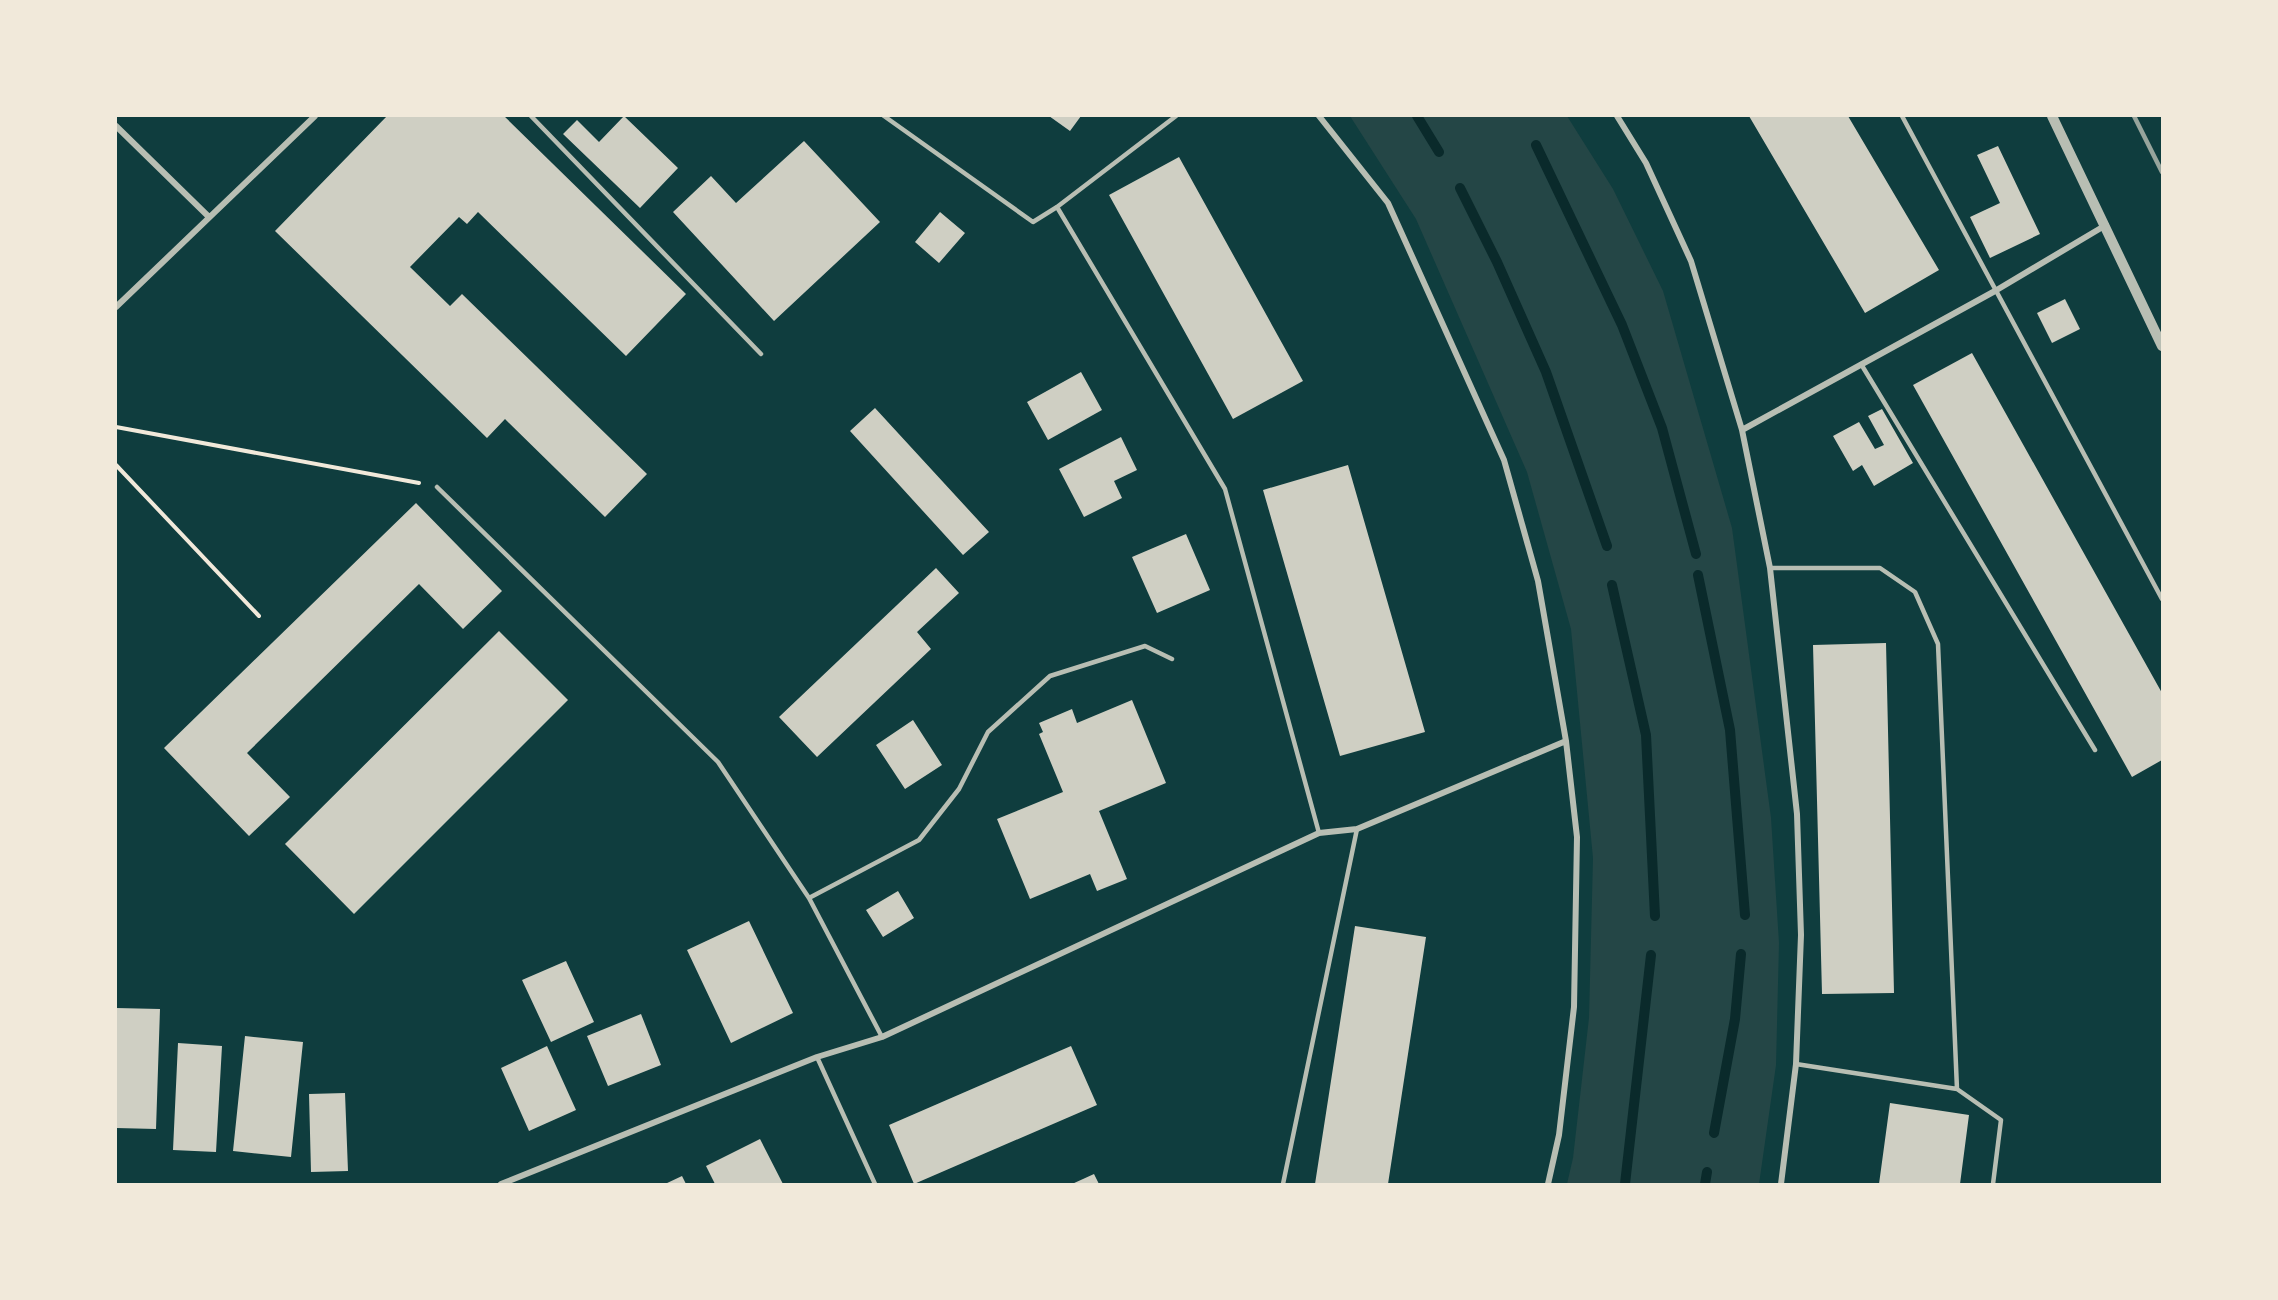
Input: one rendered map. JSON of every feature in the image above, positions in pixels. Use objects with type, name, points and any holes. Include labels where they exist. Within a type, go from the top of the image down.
[{"type":"street","points":[[116,308],[315,116]]},
{"type":"street","points":[[1319,116],[1388,203],[1504,460],[1538,581],[1566,741],[1577,837],[1574,1007],[1559,1135],[1548,1185]]},
{"type":"street","points":[[1617,116],[1646,163],[1691,261],[1742,430],[1770,568],[1797,814],[1801,935],[1796,1064],[1781,1185]]},
{"type":"street","points":[[2052,116],[2163,346]]},
{"type":"street","points":[[116,126],[209,217]]},
{"type":"street","points":[[1742,430],[1995,291],[2106,224]]},
{"type":"street","points":[[501,1185],[817,1057],[882,1037],[1319,833],[1357,829],[1566,741]]},
{"type":"lane","points":[[531,116],[761,354]]},
{"type":"lane","points":[[884,116],[1033,222],[1058,207],[1176,116]]},
{"type":"lane","points":[[1902,116],[2163,599]]},
{"type":"lane","points":[[1058,207],[1225,489],[1319,833]]},
{"type":"lane","points":[[1862,364],[2095,750]]},
{"type":"lane","points":[[437,487],[718,762],[809,898],[882,1037]]},
{"type":"lane","points":[[1770,568],[1880,568],[1915,592],[1938,644],[1957,1089]]},
{"type":"lane","points":[[809,898],[920,840],[959,789],[988,732],[1050,676],[1145,646],[1172,659]]},
{"type":"lane","points":[[1283,1185],[1357,829]]},
{"type":"lane","points":[[817,1057],[875,1185]]},
{"type":"lane","points":[[1796,1064],[1957,1089],[2001,1120],[1993,1185]]},
{"type":"path","points":[[116,427],[437,487]]},
{"type":"path","points":[[116,465],[259,616]]},
{"type":"shaded area","points":[[1350,116],[1567,116],[1613,189],[1663,291],[1732,528],[1771,818],[1779,943],[1776,1065],[1759,1184],[1567,1184],[1573,1158],[1589,1018],[1593,858],[1571,629],[1527,472],[1416,219]]},
{"type":"building","points":[[387,116],[504,116],[686,294],[626,356],[478,212],[467,224],[459,217],[410,267],[450,306],[462,294],[647,474],[605,517],[505,419],[487,438],[275,231]]},
{"type":"building","points":[[624,116],[678,168],[640,208],[563,134],[577,120],[599,142]]},
{"type":"building","points":[[1049,116],[1081,116],[1070,131]]},
{"type":"building","points":[[1749,116],[1848,116],[1939,270],[1865,313]]},
{"type":"building","points":[[804,141],[880,222],[774,321],[673,212],[711,176],[736,203]]},
{"type":"building","points":[[1998,146],[2040,234],[1990,258],[1970,217],[2000,203],[1977,155]]},
{"type":"building","points":[[1179,157],[1303,381],[1233,419],[1109,195]]},
{"type":"building","points":[[940,212],[965,233],[939,263],[915,242]]},
{"type":"building","points":[[2065,299],[2080,329],[2052,343],[2037,313]]},
{"type":"building","points":[[1972,353],[2162,693],[2162,760],[2132,777],[1913,385]]},
{"type":"building","points":[[1081,372],[1102,410],[1048,440],[1027,402]]},
{"type":"building","points":[[875,408],[989,532],[963,555],[850,431]]},
{"type":"building","points":[[1882,409],[1913,463],[1874,486],[1862,465],[1853,471],[1833,436],[1859,422],[1875,449],[1884,445],[1868,416]]},
{"type":"building","points":[[1121,437],[1137,470],[1114,481],[1122,498],[1084,517],[1059,469]]},
{"type":"building","points":[[1348,465],[1425,732],[1340,756],[1263,490]]},
{"type":"building","points":[[416,503],[502,591],[463,629],[419,584],[247,753],[290,797],[249,836],[164,748]]},
{"type":"building","points":[[1186,534],[1210,590],[1157,613],[1132,557]]},
{"type":"building","points":[[936,568],[959,593],[917,632],[931,649],[817,757],[779,717]]},
{"type":"building","points":[[499,631],[568,700],[354,914],[285,844]]},
{"type":"building","points":[[1886,643],[1894,993],[1822,994],[1813,645]]},
{"type":"building","points":[[1132,700],[1166,783],[1099,811],[1127,879],[1097,891],[1090,874],[1030,899],[997,819],[1063,792],[1039,734],[1043,732],[1039,723],[1072,709],[1077,723]]},
{"type":"building","points":[[913,720],[942,765],[905,789],[876,745]]},
{"type":"building","points":[[898,891],[914,918],[883,937],[866,910]]},
{"type":"building","points":[[749,921],[793,1013],[731,1043],[687,950]]},
{"type":"building","points":[[1355,926],[1426,937],[1388,1184],[1315,1184]]},
{"type":"building","points":[[566,961],[594,1022],[551,1042],[522,980]]},
{"type":"building","points":[[116,1008],[160,1009],[156,1129],[116,1128]]},
{"type":"building","points":[[641,1014],[661,1065],[608,1086],[587,1036]]},
{"type":"building","points":[[245,1036],[303,1042],[291,1157],[233,1151]]},
{"type":"building","points":[[178,1043],[222,1046],[216,1152],[173,1150]]},
{"type":"building","points":[[547,1046],[576,1110],[529,1131],[501,1068]]},
{"type":"building","points":[[1071,1046],[1097,1105],[914,1184],[889,1125]]},
{"type":"building","points":[[345,1093],[348,1171],[311,1172],[309,1094]]},
{"type":"building","points":[[1890,1103],[1969,1115],[1960,1184],[1879,1184]]},
{"type":"building","points":[[760,1139],[783,1184],[715,1184],[706,1166]]},
{"type":"building","points":[[1094,1174],[1099,1184],[1072,1184]]},
{"type":"building","points":[[682,1176],[686,1184],[665,1184]]},
{"type":"waterway","points":[[1417,116],[1439,152]]},
{"type":"waterway","points":[[1536,145],[1622,325],[1662,428],[1696,554]]},
{"type":"waterway","points":[[1460,188],[1497,262],[1546,372],[1607,546]]},
{"type":"waterway","points":[[1698,575],[1730,730],[1745,915]]},
{"type":"waterway","points":[[1612,585],[1646,735],[1655,916]]},
{"type":"waterway","points":[[1714,1133],[1735,1019],[1741,954]]},
{"type":"waterway","points":[[1625,1184],[1651,955]]},
{"type":"waterway","points":[[1705,1184],[1707,1172]]},
{"type":"railway","points":[[2134,116],[2162,172]]}]
